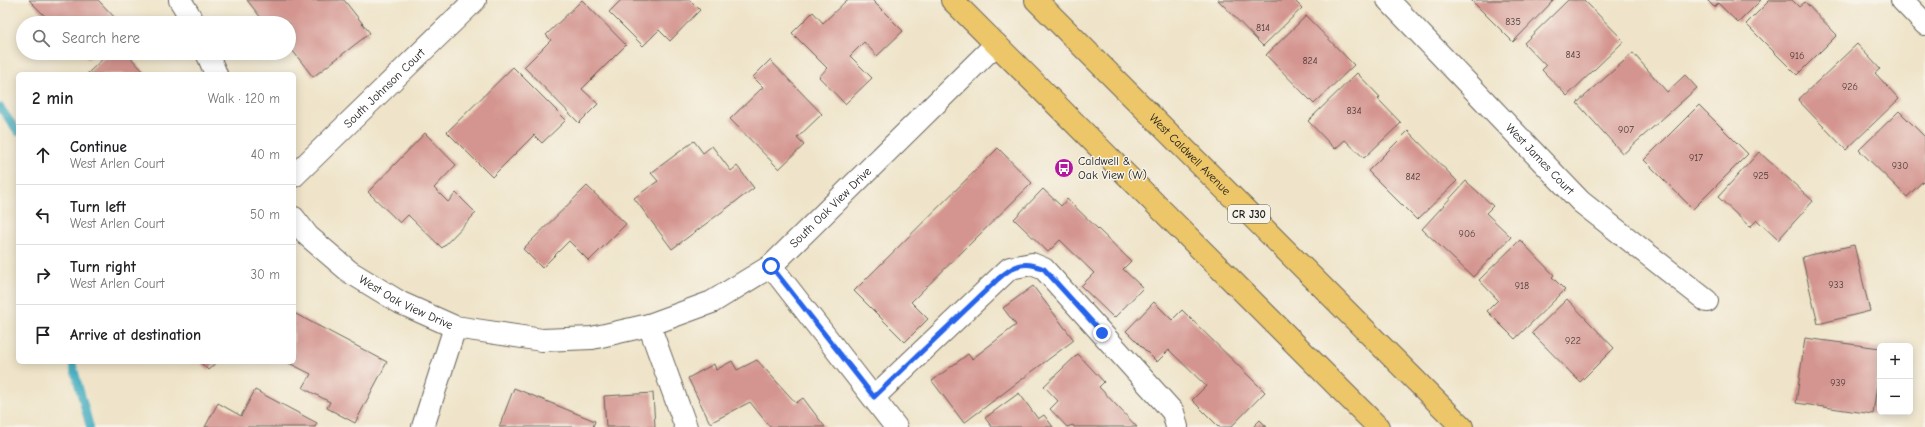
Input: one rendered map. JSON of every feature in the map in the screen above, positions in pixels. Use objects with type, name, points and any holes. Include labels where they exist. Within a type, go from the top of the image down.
[{"type":"main road","points":[[952,0],[1378,427]]},
{"type":"main road","name":"West Caldwell Avenue","points":[[1036,0],[1462,427]]},
{"type":"street","points":[[180,0],[190,16]]},
{"type":"street","name":"South Johnson Court","points":[[296,174],[475,0]]},
{"type":"street","name":"West James Court","points":[[1388,0],[1581,202],[1707,301]]},
{"type":"street","points":[[1902,0],[1925,24]]},
{"type":"street","name":"South Oak View Drive","points":[[542,340],[592,338],[649,325],[712,302],[771,266],[996,44]]},
{"type":"street","points":[[210,60],[215,72]]},
{"type":"street","name":"West Oak View Drive","points":[[296,221],[308,236],[350,272],[401,303],[455,327],[542,340]]},
{"type":"street","points":[[874,397],[1010,268],[1032,264],[1044,269],[1173,412],[1177,427]]},
{"type":"street","points":[[771,266],[896,427]]},
{"type":"street","points":[[649,325],[686,427]]},
{"type":"street","points":[[423,427],[455,327]]},
{"type":"building","points":[[29,0],[98,0],[113,16],[45,16]]},
{"type":"building","points":[[247,0],[344,0],[370,33],[313,77],[296,55],[296,16],[260,16]]},
{"type":"building","points":[[582,0],[626,45],[582,89],[598,104],[579,123],[524,67],[551,40],[546,35]]},
{"type":"building","points":[[621,0],[690,0],[700,10],[670,41],[659,30],[643,46],[609,12]]},
{"type":"building","points":[[847,0],[872,0],[903,31],[877,56],[864,42],[850,56],[872,78],[845,104],[819,77],[827,68],[792,33],[813,12],[823,23]]},
{"type":"building","points":[[1218,0],[1294,0],[1302,8],[1263,46]]},
{"type":"building","points":[[1471,0],[1554,0],[1513,42]]},
{"type":"building","points":[[1568,0],[1584,0],[1624,41],[1567,96],[1542,70],[1546,66],[1524,43]]},
{"type":"building","points":[[1707,0],[1761,0],[1738,23],[1718,3],[1714,7]]},
{"type":"building","points":[[1770,0],[1792,0],[1799,7],[1805,2],[1837,35],[1797,75],[1746,24]]},
{"type":"building","points":[[1306,16],[1354,65],[1314,104],[1266,55]]},
{"type":"building","points":[[1857,44],[1880,69],[1875,73],[1899,99],[1846,150],[1798,100]]},
{"type":"building","points":[[1633,53],[1667,92],[1685,75],[1697,88],[1623,154],[1577,103]]},
{"type":"building","points":[[102,60],[133,60],[144,72],[89,72]]},
{"type":"building","points":[[770,60],[822,114],[797,138],[804,145],[779,169],[730,119],[763,87],[753,77]]},
{"type":"building","points":[[513,67],[566,120],[542,143],[534,135],[492,177],[447,132]]},
{"type":"building","points":[[1357,73],[1380,97],[1378,99],[1401,123],[1364,158],[1345,140],[1335,149],[1308,121]]},
{"type":"building","points":[[1699,105],[1748,154],[1693,209],[1644,160]]},
{"type":"building","points":[[1899,111],[1925,137],[1925,179],[1907,197],[1859,150]]},
{"type":"building","points":[[1408,131],[1457,181],[1417,220],[1368,171]]},
{"type":"building","points":[[425,133],[456,165],[434,188],[448,202],[456,193],[476,213],[442,248],[408,215],[400,223],[368,192]]},
{"type":"building","points":[[694,141],[703,153],[712,146],[731,171],[737,166],[754,188],[672,249],[634,198],[658,181],[651,173]]},
{"type":"building","points":[[998,148],[1032,183],[911,302],[928,319],[905,342],[854,291]]},
{"type":"building","points":[[1759,152],[1813,201],[1778,240],[1757,220],[1750,227],[1718,197]]},
{"type":"building","points":[[1466,181],[1493,206],[1486,213],[1511,237],[1473,277],[1422,229]]},
{"type":"building","points":[[587,186],[626,224],[589,261],[569,241],[542,268],[523,249]]},
{"type":"building","points":[[1043,189],[1061,206],[1067,199],[1131,261],[1123,269],[1143,288],[1114,318],[1081,286],[1094,273],[1060,240],[1048,252],[1014,219]]},
{"type":"building","points":[[1520,240],[1554,275],[1552,277],[1565,290],[1515,339],[1487,311],[1498,300],[1479,280]]},
{"type":"building","points":[[1854,245],[1870,311],[1818,324],[1802,257]]},
{"type":"building","points":[[1033,286],[1074,340],[964,423],[932,381],[968,354],[972,359],[1016,325],[1003,308]]},
{"type":"building","points":[[1567,299],[1614,348],[1580,382],[1532,333]]},
{"type":"building","points":[[1154,302],[1172,320],[1182,310],[1265,392],[1231,427],[1219,427],[1192,400],[1206,386],[1169,350],[1157,362],[1126,331]]},
{"type":"building","points":[[296,314],[387,362],[355,423],[327,408],[330,402],[303,388],[311,374],[291,364],[296,364]]},
{"type":"building","points":[[1805,338],[1877,348],[1877,384],[1873,414],[1796,403]]},
{"type":"building","points":[[1078,354],[1104,382],[1099,387],[1137,427],[1074,427],[1073,425],[1067,427],[1050,409],[1058,401],[1044,386]]},
{"type":"building","points":[[757,360],[796,403],[803,398],[825,427],[770,427],[750,402],[710,423],[688,378],[714,364],[716,370],[732,361],[737,370]]},
{"type":"building","points":[[202,364],[215,364],[208,370]]},
{"type":"building","points":[[514,388],[595,421],[593,427],[499,427]]},
{"type":"building","points":[[255,390],[317,423],[315,427],[205,427],[218,403],[241,416]]},
{"type":"building","points":[[653,393],[655,427],[606,427],[604,396]]},
{"type":"building","points":[[1019,393],[1038,419],[1044,415],[1053,427],[992,427],[985,418]]},
{"type":"building","points":[[1260,420],[1267,427],[1253,427]]},
{"type":"waterway","points":[[0,107],[16,129]]},
{"type":"waterway","points":[[73,364],[90,427]]},
{"type":"place","name":"Caldwell & Oak View (W)","points":[[1064,168]]},
{"type":"route","points":[[771,266],[874,397],[1010,268],[1020,265],[1032,264],[1044,269],[1102,333]]}]
